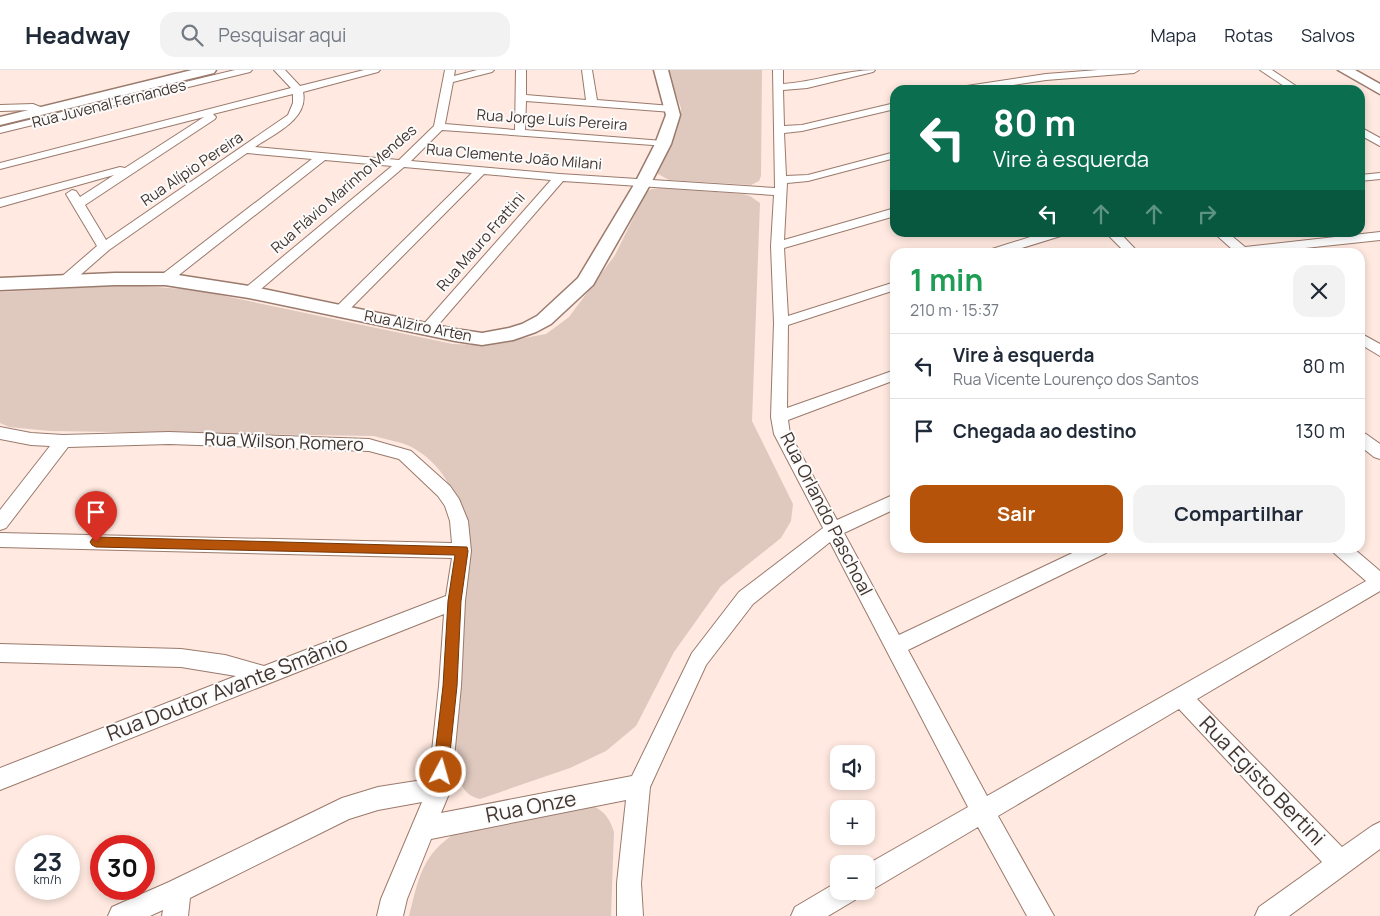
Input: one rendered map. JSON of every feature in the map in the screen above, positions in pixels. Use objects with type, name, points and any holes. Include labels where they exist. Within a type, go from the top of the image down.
[{"type":"street","name":"Rua Juvenal Fernandes","points":[[0,120],[209,70]]},
{"type":"street","name":"Rua Juvenal Fernandes","points":[[0,130],[247,70]]},
{"type":"street","points":[[280,70],[298,90]]},
{"type":"street","points":[[0,166],[375,70]]},
{"type":"street","points":[[449,75],[489,70]]},
{"type":"street","points":[[520,132],[521,70]]},
{"type":"street","points":[[587,70],[592,104]]},
{"type":"street","name":"Rua Alziro Arten","points":[[0,284],[143,278],[166,279],[249,292],[482,339],[513,334],[544,320],[586,281],[643,183],[663,144],[673,115],[661,70]]},
{"type":"street","points":[[779,78],[807,85],[870,70]]},
{"type":"street","points":[[1037,70],[1049,80]]},
{"type":"street","points":[[1004,85],[1134,70]]},
{"type":"street","points":[[1265,70],[1289,85]]},
{"type":"street","points":[[1345,70],[1380,90]]},
{"type":"street","name":"Rua Flávio Marinho Mendes","points":[[249,292],[402,163],[439,127],[449,75]]},
{"type":"street","name":"Rua Orlando Paschoal","points":[[779,78],[780,186],[777,246],[781,323],[779,417],[782,434],[982,811],[1041,916]]},
{"type":"street","name":"Rua Alípio Pereira","points":[[65,281],[104,247],[292,117],[298,108],[300,99],[298,90]]},
{"type":"street","points":[[521,98],[672,109]]},
{"type":"street","points":[[0,108],[32,107],[43,110]]},
{"type":"street","points":[[780,130],[802,128],[890,107]]},
{"type":"street","points":[[78,204],[224,109]]},
{"type":"street","name":"Rua Jorge Luís Pereira","points":[[439,127],[663,144]]},
{"type":"street","points":[[1365,133],[1380,143]]},
{"type":"street","name":"Rua Clemente João Milani","points":[[246,150],[643,183],[780,186],[890,156]]},
{"type":"street","points":[[166,279],[323,156]]},
{"type":"street","points":[[0,203],[137,166]]},
{"type":"street","points":[[340,311],[481,170]]},
{"type":"street","points":[[1365,178],[1380,176]]},
{"type":"street","name":"Rua Mauro Frattini","points":[[427,329],[560,177]]},
{"type":"street","points":[[66,185],[104,247]]},
{"type":"street","points":[[777,246],[890,213]]},
{"type":"street","points":[[1276,248],[1380,236]]},
{"type":"street","points":[[1028,237],[1033,241]]},
{"type":"street","points":[[1010,248],[1045,237]]},
{"type":"street","points":[[1116,237],[1128,248]]},
{"type":"street","points":[[1224,237],[1237,248]]},
{"type":"street","points":[[781,323],[890,288]]},
{"type":"street","points":[[1365,340],[1380,351]]},
{"type":"street","points":[[779,417],[890,377]]},
{"type":"street","name":"Rua Wilson Romero","points":[[0,433],[31,439],[63,441],[169,438],[369,444],[405,455],[444,490],[453,504],[459,521],[462,551],[455,601],[450,686],[439,789],[394,899],[390,916]]},
{"type":"street","points":[[0,523],[63,441]]},
{"type":"street","points":[[1365,442],[1380,453]]},
{"type":"street","points":[[630,916],[629,883],[639,786],[699,659],[746,598],[833,530],[890,503]]},
{"type":"street","points":[[0,540],[462,551]]},
{"type":"street","points":[[896,646],[1089,553]]},
{"type":"street","points":[[875,874],[1380,582],[1347,553]]},
{"type":"street","name":"Rua Doutor Avante Smânio","points":[[0,779],[455,601]]},
{"type":"street","points":[[0,653],[180,658],[225,664],[264,675]]},
{"type":"street","name":"Rua Egisto Bertini","points":[[1182,698],[1341,864]]},
{"type":"street","name":"Rua Onze","points":[[424,828],[639,786]]},
{"type":"street","points":[[121,916],[178,891],[366,800],[391,794],[439,789]]},
{"type":"street","points":[[1268,916],[1380,834]]},
{"type":"street","points":[[175,916],[178,891]]},
{"type":"street","points":[[804,916],[831,900]]},
{"type":"shaded area","points":[[667,70],[762,70],[761,176],[759,181],[751,185],[669,180],[658,174],[657,167],[681,115],[681,108]]},
{"type":"shaded area","points":[[662,188],[743,194],[750,196],[760,203],[752,421],[793,504],[791,521],[781,538],[721,586],[674,652],[636,726],[606,751],[570,768],[480,799],[472,796],[462,785],[459,777],[456,744],[465,537],[455,498],[444,476],[427,457],[415,449],[374,436],[50,431],[9,427],[0,423],[0,292],[130,285],[196,290],[453,344],[483,345],[546,334],[569,317],[615,255],[646,192]]},
{"type":"shaded area","points":[[586,804],[601,810],[610,821],[614,832],[611,916],[409,916],[423,868],[436,849],[457,832]]},
{"type":"route","points":[[96,542],[462,551],[455,601],[450,686],[441,772]]}]
